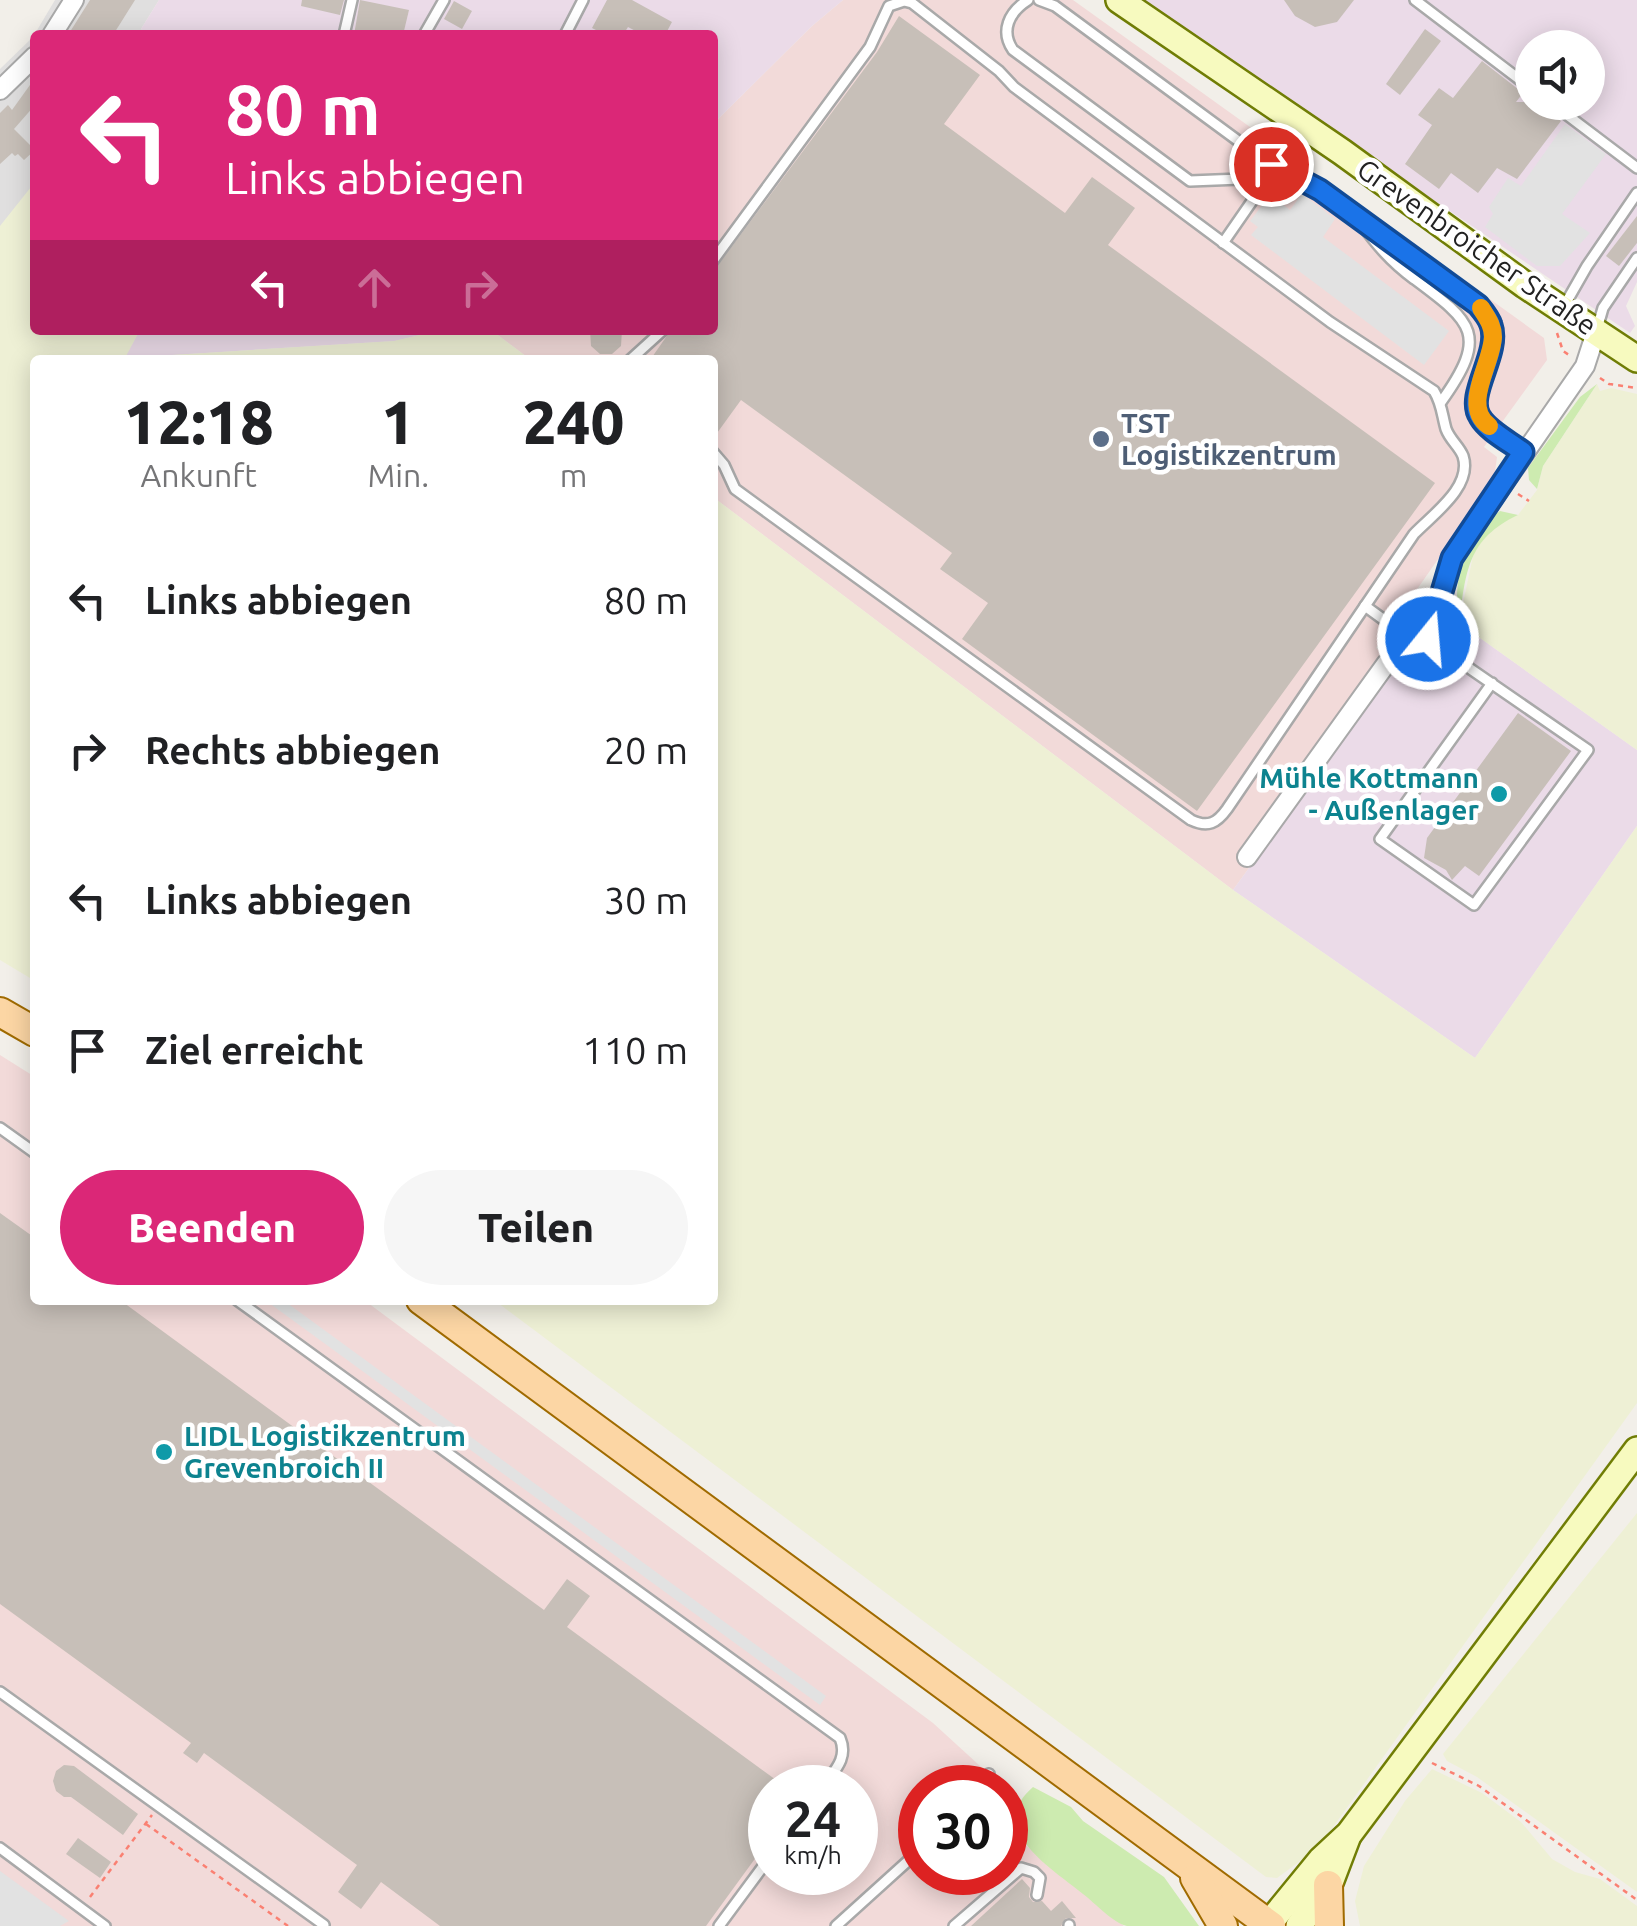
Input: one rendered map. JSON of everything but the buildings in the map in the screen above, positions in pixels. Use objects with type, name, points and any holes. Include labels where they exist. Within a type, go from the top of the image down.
[{"type":"main road","points":[[0,1012],[30,1029]]},
{"type":"main road","points":[[429,1305],[1269,1925]]},
{"type":"main road","points":[[1178,1858],[1211,1902],[1223,1926]]},
{"type":"main road","points":[[1328,1885],[1328,1926]]},
{"type":"street","points":[[55,30],[74,0]]},
{"type":"street","name":"Grevenbroicher Straße","points":[[1119,0],[1637,358]]},
{"type":"street","points":[[0,90],[30,61]]},
{"type":"street","points":[[1246,857],[1386,664],[1428,639],[1452,558],[1584,366],[1596,332]]},
{"type":"street","points":[[1269,1925],[1321,1860],[1348,1834],[1637,1450]]},
{"type":"street","points":[[1298,1926],[1328,1885],[1348,1834]]},
{"type":"lane","points":[[345,30],[352,0]]},
{"type":"lane","points":[[427,30],[444,0]]},
{"type":"lane","points":[[568,30],[583,0]]},
{"type":"lane","points":[[1028,0],[1015,9],[1006,29],[1006,40],[1013,50],[1190,181],[1297,176]]},
{"type":"lane","points":[[1039,0],[1055,6],[1271,164],[1297,176],[1478,305],[1491,323],[1493,335],[1476,410],[1481,420],[1523,452]]},
{"type":"lane","points":[[1415,0],[1515,76]]},
{"type":"lane","points":[[718,254],[870,47],[889,6],[904,1],[912,3],[1014,87],[1330,322],[1434,391],[1441,402],[1447,432],[1463,456],[1464,472],[1437,514],[1414,534],[1218,821],[1200,824],[735,489],[718,461]]},
{"type":"lane","points":[[1574,120],[1637,168]]},
{"type":"lane","points":[[1223,242],[1268,178]]},
{"type":"lane","points":[[1562,309],[1637,193]]},
{"type":"lane","points":[[1355,216],[1382,252],[1445,301],[1466,324],[1469,349],[1441,402]]},
{"type":"lane","points":[[1596,332],[1603,308],[1637,258]]},
{"type":"lane","points":[[635,355],[657,335]]},
{"type":"lane","points":[[1365,606],[1392,625],[1428,639],[1492,683],[1588,750],[1474,905],[1380,839],[1492,683]]},
{"type":"lane","points":[[0,1128],[30,1149]]},
{"type":"lane","points":[[244,1305],[840,1738],[844,1753],[838,1765]]},
{"type":"lane","points":[[0,1692],[324,1926]]},
{"type":"lane","points":[[0,1848],[104,1926]]},
{"type":"lane","points":[[954,1926],[1021,1868],[1040,1878],[1037,1895]]},
{"type":"lane","points":[[836,1926],[898,1870]]},
{"type":"lane","points":[[719,1926],[748,1887]]},
{"type":"path","points":[[1408,1752],[1479,1786],[1637,1900]]},
{"type":"path","points":[[81,1909],[159,1806]]},
{"type":"path","points":[[146,1824],[288,1926]]},
{"type":"shaded area","points":[[55,0],[159,0],[142,30],[37,30]]},
{"type":"shaded area","points":[[159,0],[843,0],[718,119],[718,30],[141,29]]},
{"type":"shaded area","name":"TST Logistikzentrum","points":[[843,0],[1073,0],[1544,338],[1547,360],[1484,447],[1497,457],[1494,479],[1376,648],[1397,664],[1233,890],[718,501],[718,355],[524,355],[498,335],[718,335],[718,119]]},
{"type":"shaded area","points":[[1138,0],[1637,0],[1637,282],[1626,306],[1635,326],[1630,333]]},
{"type":"shaded area","points":[[30,40],[30,189],[0,227],[0,69]]},
{"type":"shaded area","points":[[1565,124],[1606,154],[1562,214],[1590,233],[1560,266],[1537,266],[1485,227],[1493,214],[1489,207],[1508,178],[1521,186]]},
{"type":"shaded area","points":[[1302,194],[1335,219],[1323,237],[1449,331],[1424,365],[1251,235],[1258,227],[1250,221],[1270,195],[1290,210]]},
{"type":"shaded area","points":[[137,335],[420,335],[395,341],[126,355]]},
{"type":"shaded area","points":[[1459,623],[1637,750],[1637,826],[1475,1058],[1233,890],[1397,664],[1432,689],[1459,651]]},
{"type":"shaded area","points":[[0,1055],[30,1074],[30,1305],[371,1305],[933,1723],[979,1765],[898,1765],[898,1895],[1028,1895],[1028,1847],[1124,1926],[0,1926]]},
{"type":"shaded area","points":[[272,1305],[290,1305],[826,1696],[820,1705]]},
{"type":"shaded area","points":[[0,1871],[69,1921],[60,1926],[0,1926]]},
{"type":"green space","points":[[30,188],[30,335],[137,335],[127,355],[30,355],[30,978],[0,960],[0,226]]},
{"type":"green space","points":[[420,335],[498,335],[524,355],[172,355],[394,341]]},
{"type":"green space","points":[[1597,384],[1600,391],[1611,388],[1637,394],[1637,750],[1459,623],[1474,551],[1493,526],[1518,515],[1537,490],[1543,466]]},
{"type":"green space","points":[[1597,384],[1543,466],[1537,489],[1529,480],[1528,468],[1580,397]]},
{"type":"green space","points":[[718,501],[1233,890],[1475,1058],[1637,826],[1637,1403],[1318,1848],[1277,1878],[1266,1877],[501,1305],[718,1305]]},
{"type":"green space","points":[[1500,511],[1518,515],[1501,524],[1479,546],[1467,573],[1459,623],[1457,591],[1463,561],[1477,533]]},
{"type":"green space","points":[[1637,1513],[1637,1892],[1477,1777],[1447,1761],[1443,1754]]},
{"type":"green space","points":[[1432,1769],[1482,1793],[1521,1822],[1552,1859],[1575,1872],[1600,1879],[1637,1906],[1637,1926],[1360,1926],[1355,1901],[1364,1866],[1405,1801]]},
{"type":"green space","points":[[1033,1787],[1071,1807],[1083,1821],[1164,1877],[1199,1926],[1127,1926],[1110,1917],[1028,1847],[1028,1793]]},
{"type":"slow traffic","points":[[1481,308],[1491,323],[1493,335],[1476,410],[1489,426]]},
{"type":"place","name":"TST Logistikzentrum","points":[[1101,439]]},
{"type":"place","name":"Mühle Kottmann - Außenlager","points":[[1499,794]]},
{"type":"place","name":"LIDL Logistikzentrum Grevenbroich II","points":[[164,1452]]},
{"type":"route","points":[[1271,164],[1320,190],[1478,305],[1491,323],[1489,359],[1476,410],[1481,420],[1523,452],[1452,558],[1428,639]]}]
